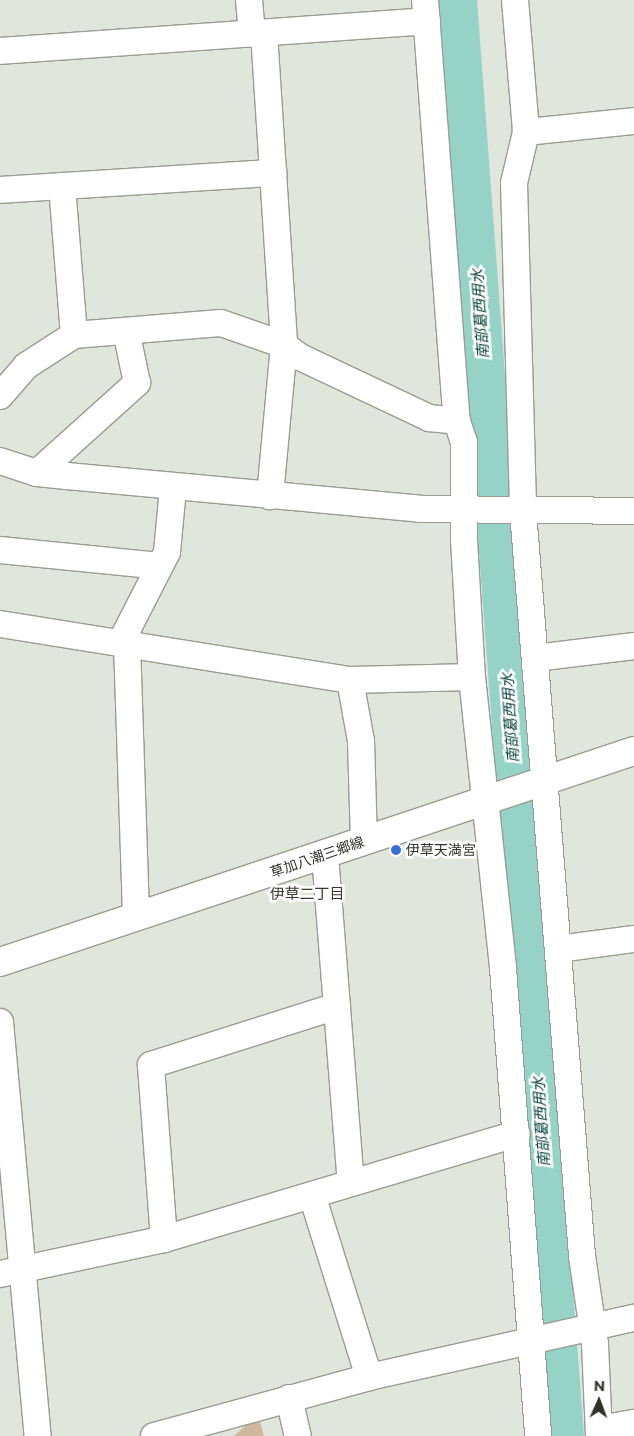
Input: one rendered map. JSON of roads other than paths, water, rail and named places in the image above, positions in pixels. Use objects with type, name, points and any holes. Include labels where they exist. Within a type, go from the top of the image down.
[{"type":"main road","name":"草加八潮三郷線","points":[[0,962],[634,751]]},
{"type":"street","points":[[250,0],[258,33],[273,173],[284,345],[270,496]]},
{"type":"street","points":[[514,0],[526,132],[514,183],[519,511],[535,658],[539,782],[558,949],[588,1331],[595,1344],[599,1432],[634,1423]]},
{"type":"street","points":[[0,51],[258,33],[426,11],[457,421],[464,442],[471,510],[472,677],[492,799],[517,1134],[538,1340],[538,1436]]},
{"type":"street","points":[[526,132],[634,121]]},
{"type":"street","points":[[0,190],[273,173]]},
{"type":"street","points":[[62,186],[74,335]]},
{"type":"street","points":[[0,396],[26,366],[74,335],[221,323],[284,345],[300,357],[429,418],[457,421]]},
{"type":"street","points":[[38,473],[137,383],[126,332]]},
{"type":"street","points":[[0,461],[38,473],[173,488],[270,496],[471,510],[634,512]]},
{"type":"street","points":[[136,917],[124,642],[167,552],[173,488]]},
{"type":"street","points":[[0,550],[159,566]]},
{"type":"street","points":[[0,624],[124,642],[350,680],[472,677]]},
{"type":"street","points":[[535,658],[634,646]]},
{"type":"street","points":[[350,680],[361,740],[364,841]]},
{"type":"street","points":[[325,854],[351,1183]]},
{"type":"street","points":[[558,949],[634,939]]},
{"type":"street","points":[[164,1239],[152,1065],[336,1006]]},
{"type":"street","points":[[0,1022],[12,1271],[38,1436]]},
{"type":"street","points":[[12,1271],[164,1239],[517,1134]]},
{"type":"street","points":[[312,1196],[369,1377]]},
{"type":"street","points":[[154,1436],[369,1377],[588,1331],[634,1318]]},
{"type":"street","points":[[289,1398],[298,1436]]},
{"type":"waterway","name":"南部葛西用水","points":[[457,0],[564,1436]]},
{"type":"place","name":"伊草天満宮","points":[[396,850]]},
{"type":"district","name":"伊草二丁目","points":[[307,894]]}]
